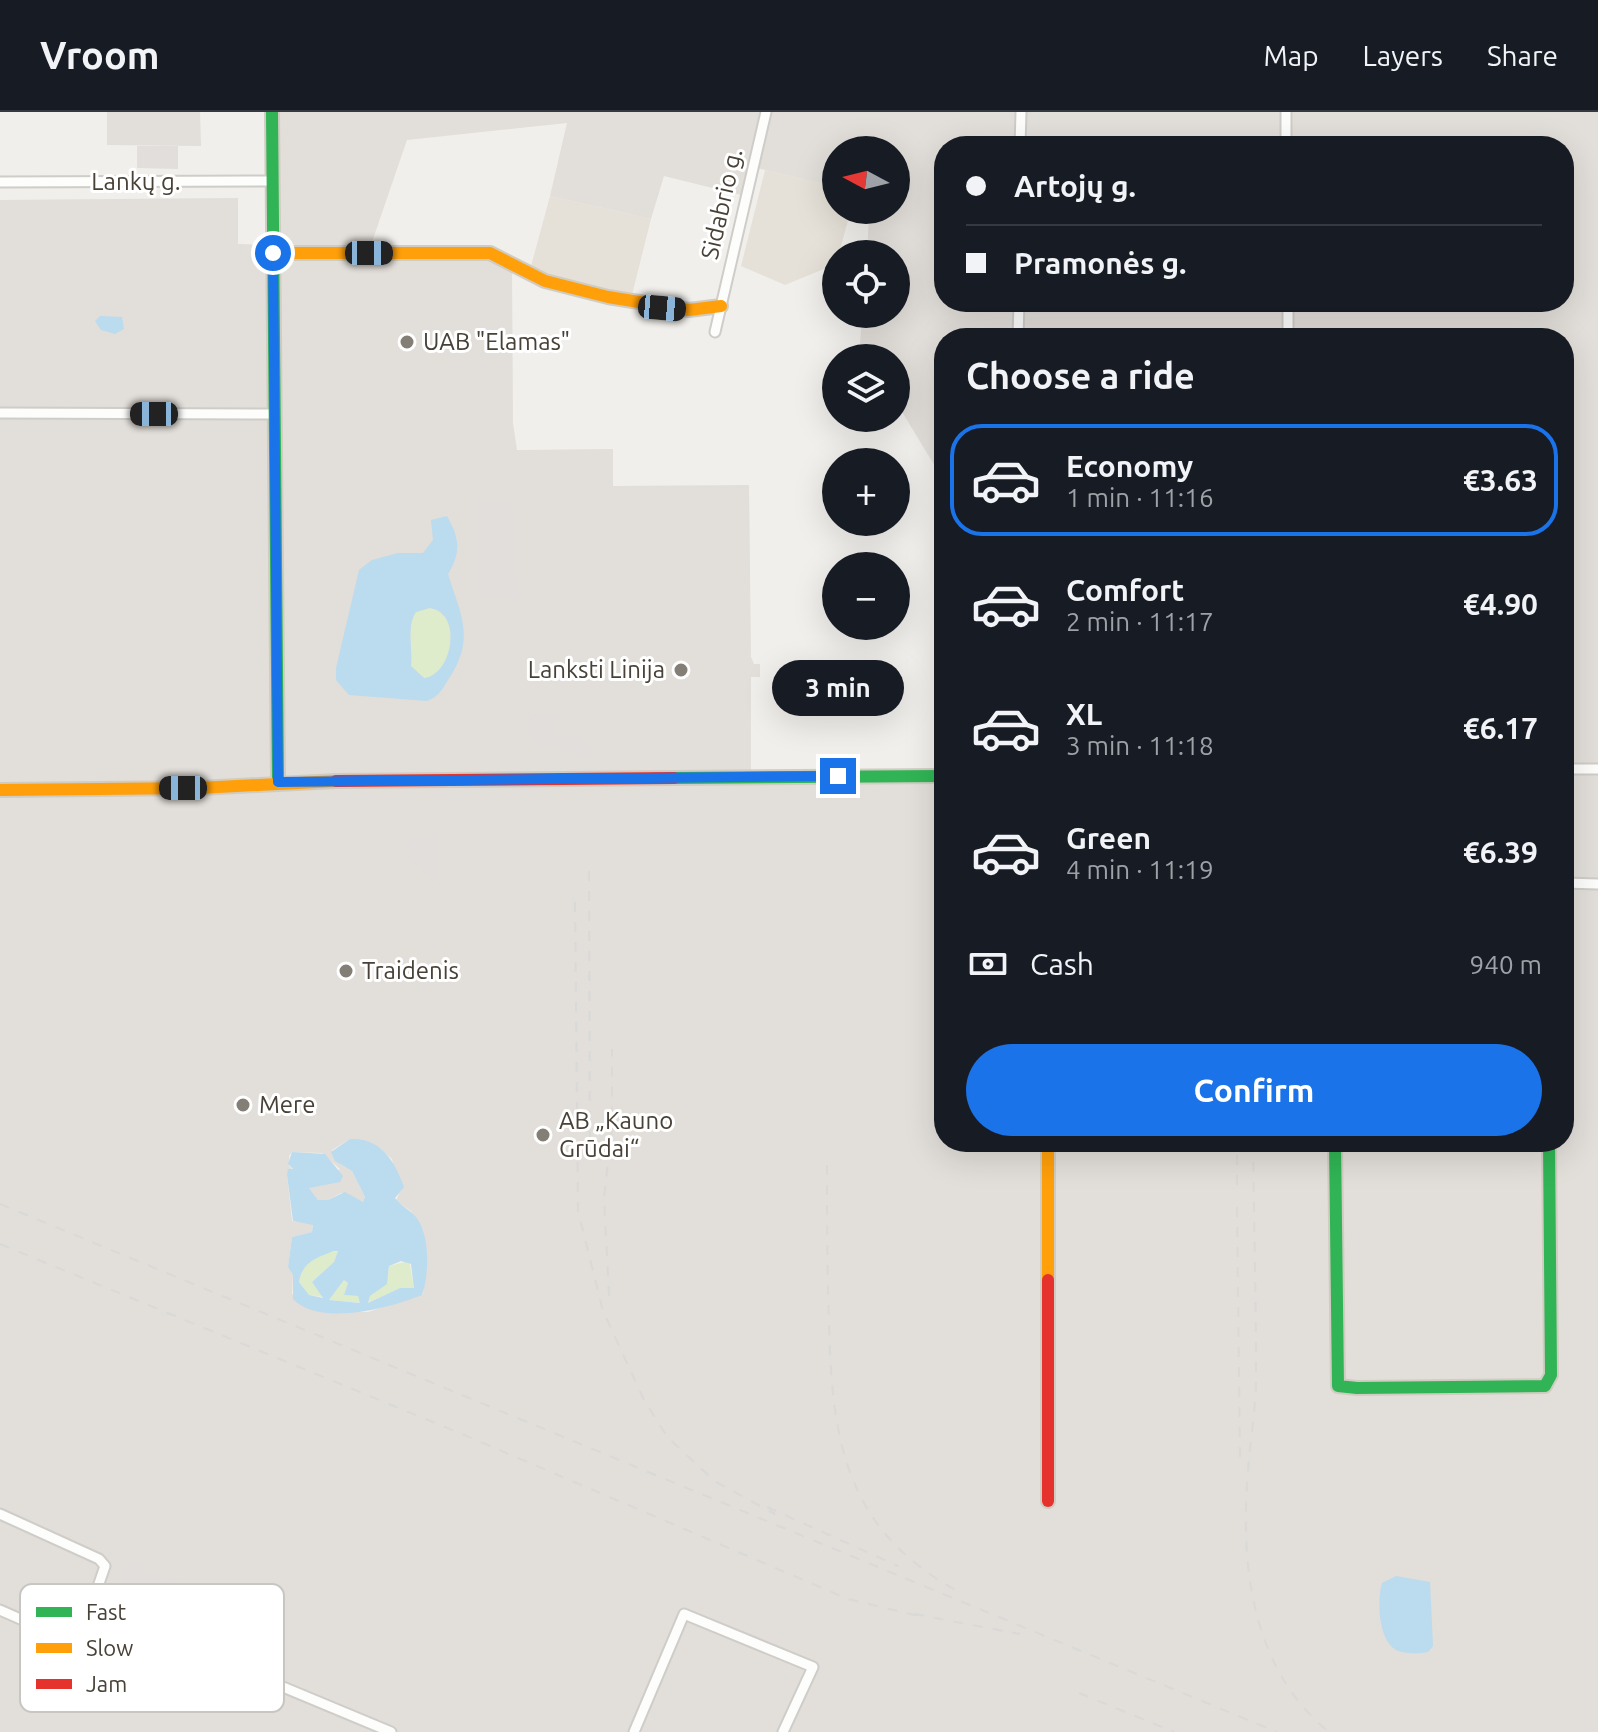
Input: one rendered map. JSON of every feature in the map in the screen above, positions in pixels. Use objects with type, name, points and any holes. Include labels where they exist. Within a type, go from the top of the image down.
[{"type":"street","points":[[272,112],[278,782]]},
{"type":"street","name":"Sidabrio g.","points":[[715,332],[766,112]]},
{"type":"street","points":[[1020,136],[1021,112]]},
{"type":"street","points":[[1286,112],[1286,136]]},
{"type":"street","name":"Lankų g.","points":[[0,182],[272,181]]},
{"type":"street","points":[[273,253],[490,253],[544,280],[635,304],[706,311],[721,306]]},
{"type":"street","points":[[0,413],[275,414]]},
{"type":"street","points":[[1574,769],[1598,769]]},
{"type":"street","points":[[0,790],[199,788],[278,782],[934,776]]},
{"type":"street","points":[[1574,883],[1598,884]]},
{"type":"street","points":[[1048,1152],[1048,1501]]},
{"type":"street","points":[[1335,1152],[1338,1386],[1541,1388],[1551,1375],[1549,1152]]},
{"type":"street","points":[[0,1514],[99,1559],[105,1566],[99,1584]]},
{"type":"street","points":[[0,1610],[20,1619]]},
{"type":"street","points":[[634,1732],[684,1614],[813,1667],[783,1732]]},
{"type":"street","points":[[284,1687],[391,1732]]},
{"type":"shaded area","points":[[107,112],[200,112],[201,146],[107,145]]},
{"type":"shaded area","points":[[278,112],[760,112],[741,195],[664,176],[651,219],[550,196],[567,123],[407,140],[371,245],[483,246],[495,261],[512,272],[513,423],[517,450],[613,449],[613,486],[749,485],[751,657],[754,664],[760,664],[760,677],[751,677],[751,782],[934,782],[934,1152],[1574,1152],[1574,328],[934,328],[934,465],[910,425],[910,344],[860,344],[861,328],[910,328],[910,240],[868,240],[869,224],[910,224],[910,136],[822,136],[822,184],[757,168],[770,112],[1598,112],[1598,1732],[0,1732],[0,200],[238,198],[238,244],[279,245]],"holes":[[[350,1139],[381,1149],[392,1159],[399,1194],[396,1201],[411,1211],[423,1230],[426,1265],[423,1294],[368,1312],[312,1310],[292,1294],[293,1275],[288,1267],[292,1237],[312,1232],[313,1224],[292,1221],[287,1175],[304,1181],[289,1166],[289,1156],[292,1152],[322,1153],[340,1169],[309,1188],[318,1200],[328,1200],[341,1193],[363,1202],[365,1197],[352,1171],[340,1164],[332,1150]]]},
{"type":"shaded area","points":[[137,146],[178,146],[178,169],[137,168]]},
{"type":"shaded area","points":[[765,170],[822,184],[822,224],[847,224],[843,240],[822,240],[822,270],[785,285],[741,266]]},
{"type":"shaded area","points":[[550,196],[651,219],[629,307],[527,281]]},
{"type":"shaded area","points":[[476,499],[513,499],[514,578],[520,578],[520,599],[477,599]]},
{"type":"shaded area","points":[[536,714],[554,714],[555,733],[590,742],[588,758],[533,743],[527,724]]},
{"type":"shaded area","points":[[438,837],[439,886],[408,857],[407,838]]},
{"type":"shaded area","points":[[128,1561],[183,1584],[119,1584]]},
{"type":"green space","points":[[429,608],[440,612],[447,621],[450,644],[442,667],[434,675],[424,678],[411,666],[411,631],[416,612]]},
{"type":"green space","points":[[338,1251],[334,1262],[312,1282],[323,1297],[309,1295],[299,1282],[304,1269],[319,1256]]},
{"type":"green space","points":[[409,1261],[414,1288],[400,1288],[368,1303],[370,1296],[384,1284],[389,1266]]},
{"type":"green space","points":[[344,1280],[348,1283],[344,1295],[358,1296],[361,1303],[329,1300]]},
{"type":"water","points":[[100,316],[122,317],[124,329],[115,334],[101,330],[95,321]]},
{"type":"water","points":[[447,516],[456,539],[457,552],[448,574],[463,627],[464,640],[457,665],[439,693],[427,701],[349,695],[336,680],[336,668],[359,570],[372,560],[398,553],[423,553],[433,540],[431,520]],"holes":[[[430,608],[441,612],[450,632],[447,656],[434,675],[424,678],[411,666],[411,624],[416,612]]]},
{"type":"water","points":[[350,1139],[361,1139],[378,1147],[391,1160],[404,1187],[395,1198],[416,1217],[425,1236],[427,1267],[422,1295],[374,1309],[337,1313],[320,1312],[293,1299],[293,1275],[288,1267],[292,1237],[312,1232],[313,1225],[293,1221],[287,1175],[288,1169],[293,1169],[288,1164],[292,1152],[325,1154],[343,1176],[340,1182],[309,1188],[318,1200],[328,1200],[345,1192],[363,1202],[365,1197],[352,1171],[335,1161],[331,1152]],"holes":[[[338,1251],[334,1262],[312,1282],[323,1298],[309,1295],[299,1282],[303,1270],[312,1261]],[[401,1261],[411,1264],[414,1288],[400,1288],[368,1303],[370,1296],[387,1284],[389,1266]],[[344,1280],[348,1283],[344,1295],[358,1296],[360,1303],[329,1300]]]},
{"type":"water","points":[[1396,1576],[1430,1582],[1433,1646],[1428,1652],[1396,1650],[1382,1629],[1380,1590],[1382,1583]]},
{"type":"railway","points":[[589,871],[590,1147]]},
{"type":"railway","points":[[575,902],[578,1211],[603,1311],[644,1400],[668,1438],[716,1482],[775,1514]]},
{"type":"railway","points":[[609,1296],[604,1198],[612,1127],[612,1049]]},
{"type":"railway","points":[[1253,1152],[1256,1379],[1246,1506],[1250,1578],[1256,1613],[1282,1678],[1303,1707],[1329,1732]]},
{"type":"railway","points":[[1237,1155],[1237,1194]]},
{"type":"railway","points":[[827,1165],[831,1366],[841,1444],[852,1478],[869,1511],[891,1540],[921,1567],[959,1592]]},
{"type":"railway","points":[[0,1204],[1277,1732]]},
{"type":"railway","points":[[1237,1207],[1240,1459]]},
{"type":"railway","points":[[0,1244],[462,1434],[848,1599],[923,1617]]},
{"type":"railway","points":[[767,1507],[898,1566]]},
{"type":"railway","points":[[914,1614],[1020,1634]]},
{"type":"railway","points":[[1079,1693],[1174,1732]]},
{"type":"traffic: fast","points":[[272,112],[278,782]]},
{"type":"traffic: fast","points":[[674,778],[934,776]]},
{"type":"traffic: fast","points":[[1335,1152],[1338,1386],[1357,1388],[1545,1386],[1551,1375],[1549,1152]]},
{"type":"traffic: slow","points":[[273,253],[490,253],[545,281],[608,297],[689,310],[721,306]]},
{"type":"traffic: slow","points":[[0,790],[199,788],[336,781]]},
{"type":"traffic: slow","points":[[1048,1152],[1048,1280]]},
{"type":"traffic: jam","points":[[336,781],[674,778]]},
{"type":"traffic: jam","points":[[1048,1280],[1048,1501]]},
{"type":"place","name":"UAB \"Elamas\"","points":[[407,342]]},
{"type":"place","name":"Lanksti Linija","points":[[681,670]]},
{"type":"place","name":"Traidenis","points":[[346,971]]},
{"type":"place","name":"Mere","points":[[243,1105]]},
{"type":"place","name":"AB „Kauno Grūdai“","points":[[543,1135]]},
{"type":"route","points":[[273,253],[278,782],[838,776]]}]
